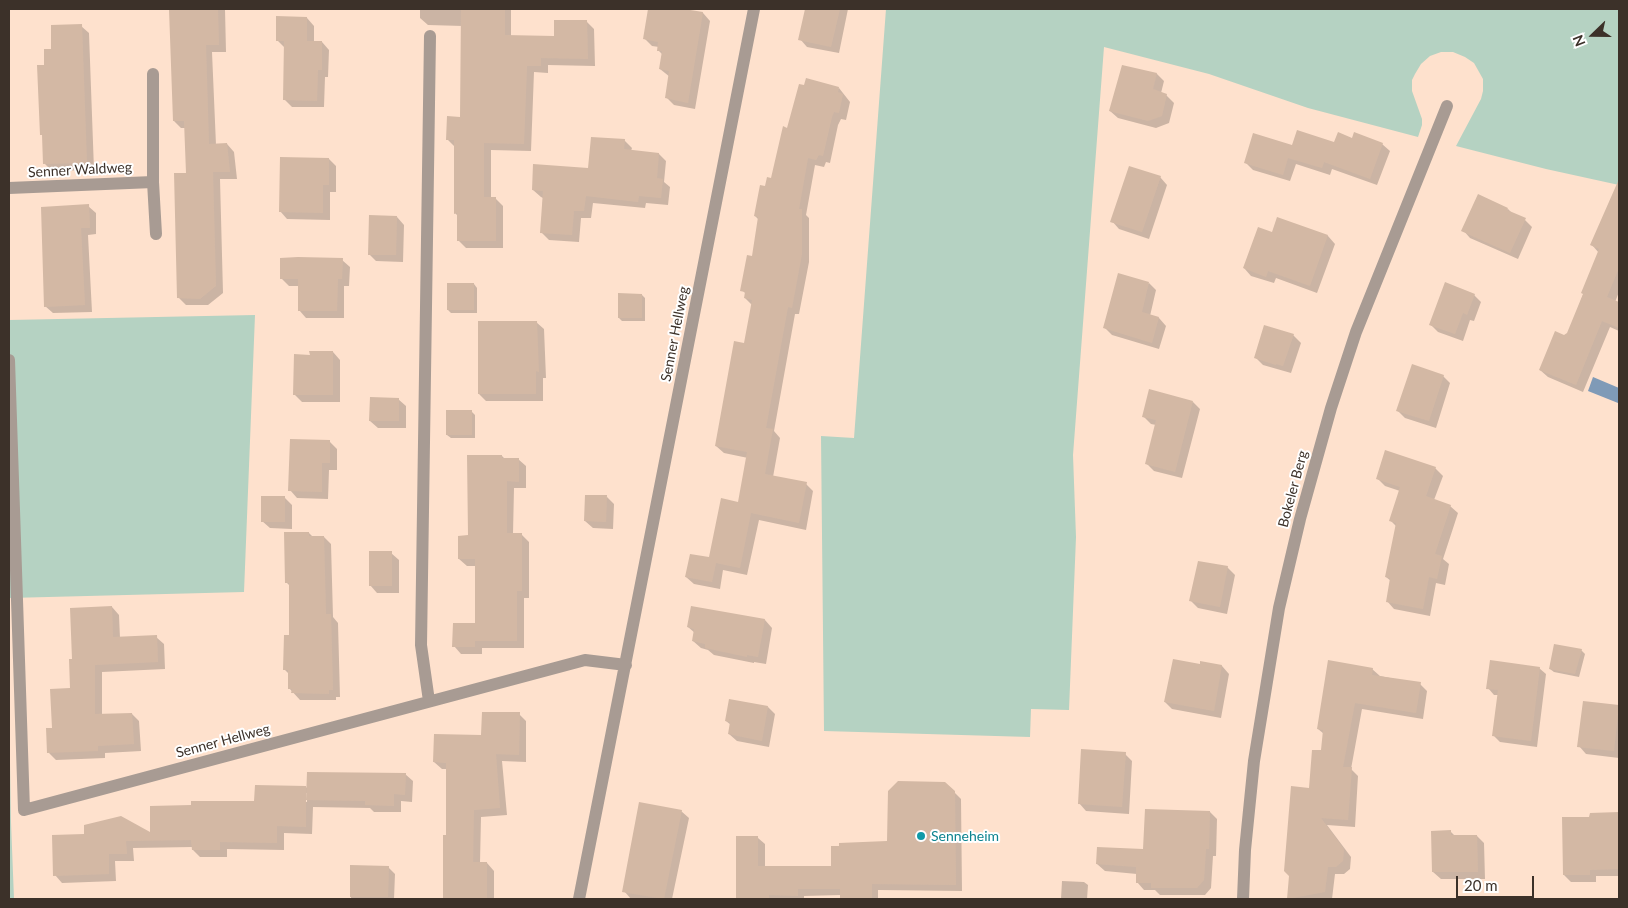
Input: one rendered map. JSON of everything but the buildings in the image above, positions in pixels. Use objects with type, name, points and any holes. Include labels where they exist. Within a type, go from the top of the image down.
[{"type":"street","name":"Senner Hellweg","points":[[579,899],[754,9]]},
{"type":"street","points":[[429,701],[421,645],[430,36]]},
{"type":"street","points":[[154,74],[153,182],[156,234]]},
{"type":"street","name":"Bokeler Berg","points":[[1243,899],[1245,850],[1254,761],[1278,608],[1300,519],[1331,408],[1356,332],[1447,106]]},
{"type":"street","name":"Senner Waldweg","points":[[9,188],[153,182]]},
{"type":"street","name":"Senner Hellweg","points":[[9,360],[24,810],[585,660],[626,665]]},
{"type":"green space","points":[[886,9],[1619,9],[1619,185],[1456,146],[1481,99],[1483,79],[1474,63],[1453,52],[1441,52],[1430,56],[1421,64],[1412,80],[1412,91],[1422,119],[1418,137],[1308,108],[1209,74],[1104,47],[1073,455],[1076,537],[1069,710],[1031,709],[1030,737],[824,731],[821,436],[854,438]]},
{"type":"green space","points":[[255,315],[244,592],[9,598],[9,320]]},
{"type":"green space","points":[[9,702],[11,822],[14,899],[9,899]]},
{"type":"water","points":[[1593,377],[1619,388],[1618,403],[1588,391]]},
{"type":"place","name":"Senneheim","points":[[921,836]]}]
